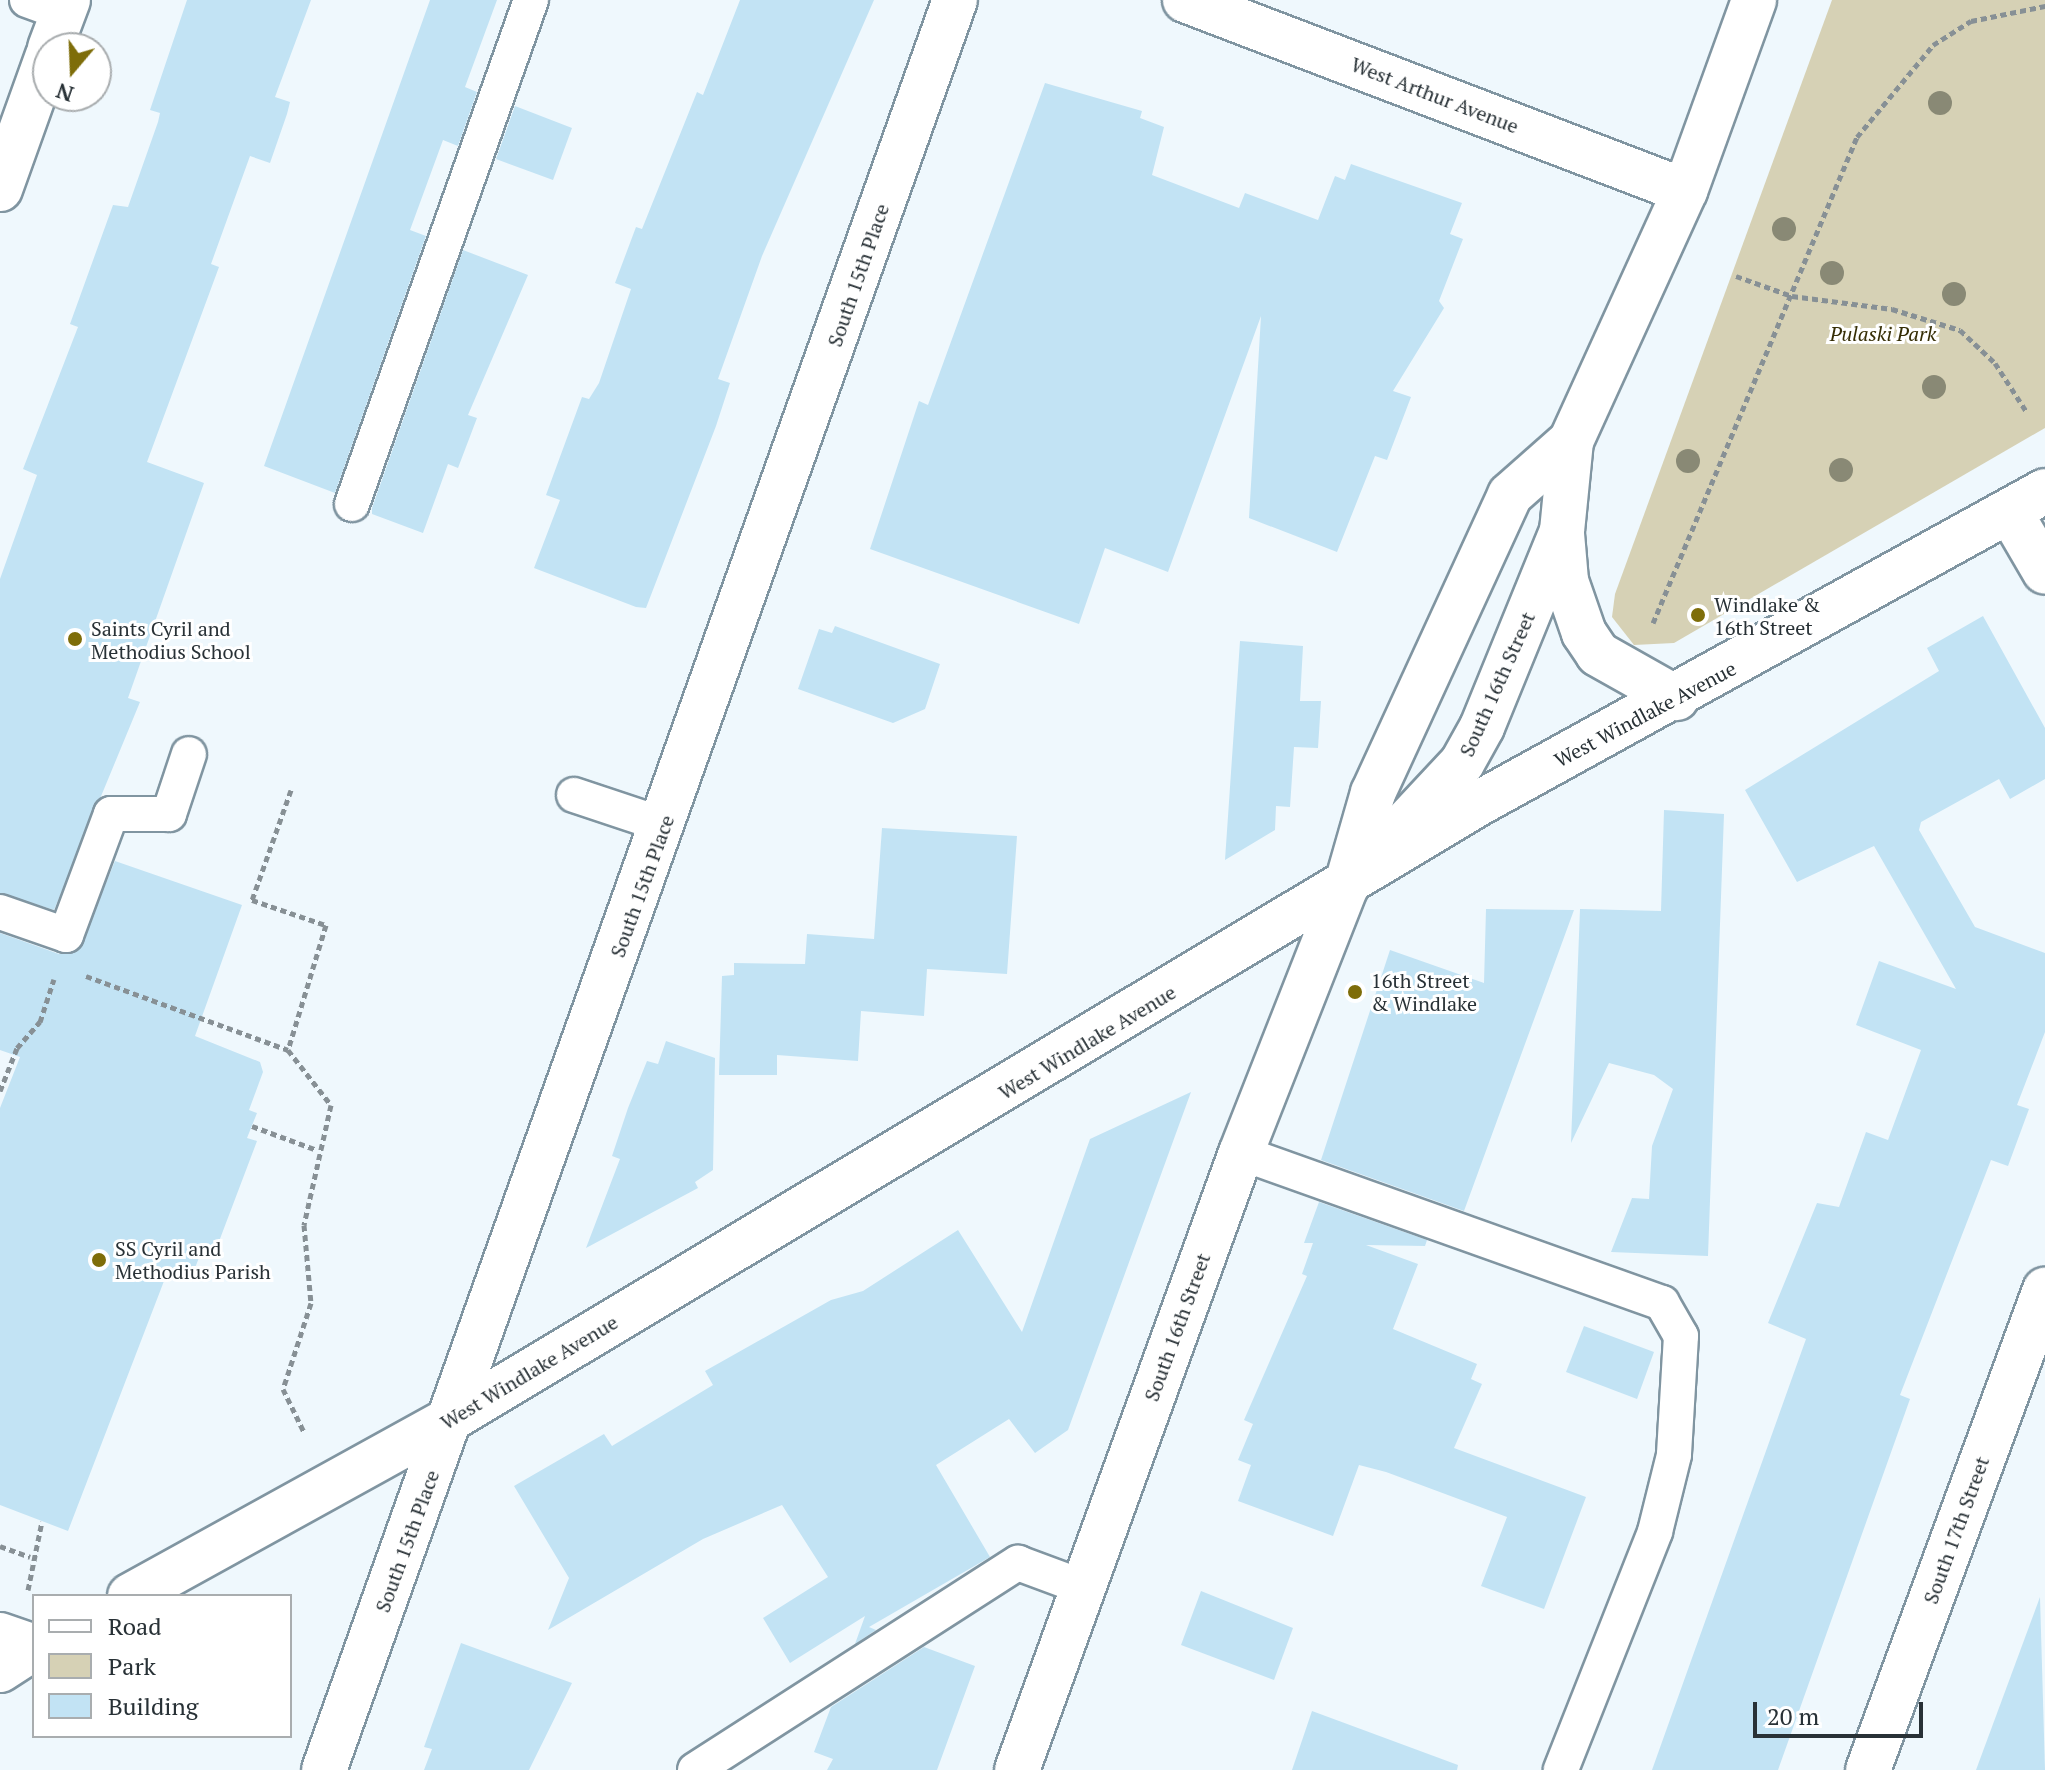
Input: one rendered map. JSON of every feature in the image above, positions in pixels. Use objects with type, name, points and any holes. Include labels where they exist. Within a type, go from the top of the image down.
[{"type":"street","name":"South 15th Place","points":[[324,1770],[664,825],[955,0]]},
{"type":"street","name":"West Arthur Avenue","points":[[1185,0],[1685,191]]},
{"type":"street","name":"South 16th Street","points":[[1346,887],[1462,763],[1562,531],[1571,441],[1685,191],[1754,0]]},
{"type":"street","points":[[0,189],[32,100]]},
{"type":"street","name":"South 16th Street","points":[[1017,1770],[1241,1153],[1346,887],[1373,793],[1510,495],[1571,441]]},
{"type":"street","points":[[2028,501],[2045,572]]},
{"type":"street","name":"West Windlake Avenue","points":[[134,1594],[452,1418],[1346,887],[1481,802],[1676,698],[2028,501]]},
{"type":"street","points":[[1562,531],[1566,581],[1584,633],[1598,654],[1676,698]]},
{"type":"street","name":"South 17th Street","points":[[1868,1770],[2045,1290]]},
{"type":"street","points":[[0,1635],[32,1647]]},
{"type":"street","points":[[0,1670],[32,1649]]},
{"type":"lane","points":[[352,504],[531,0]]},
{"type":"lane","points":[[0,912],[61,950],[111,814],[169,814],[189,754]]},
{"type":"lane","points":[[574,795],[664,825]]},
{"type":"lane","points":[[1241,1153],[1662,1303],[1681,1336],[1674,1455],[1655,1532],[1561,1770]]},
{"type":"lane","points":[[695,1770],[1018,1563],[1083,1587]]},
{"type":"path","points":[[2007,0],[2008,9]]},
{"type":"path","points":[[1653,623],[1857,137],[1881,101],[1933,45],[2008,9],[2045,6]]},
{"type":"path","points":[[1736,276],[1792,296],[1892,309],[1960,330],[1995,363],[2026,411]]},
{"type":"path","points":[[288,1050],[326,925],[252,900],[291,790]]},
{"type":"path","points":[[0,1091],[17,1048],[40,1022],[61,950],[288,1050],[331,1105],[317,1150],[304,1225],[311,1303],[283,1389],[304,1432]]},
{"type":"path","points":[[252,1126],[317,1150]]},
{"type":"path","points":[[27,1598],[30,1557],[42,1521]]},
{"type":"path","points":[[0,1546],[30,1557]]},
{"type":"green space","name":"Pulaski Park","points":[[1832,0],[2045,0],[2045,428],[1674,643],[1634,645],[1612,617],[1615,594]]},
{"type":"building","points":[[187,0],[311,0],[275,97],[290,102],[270,163],[250,156],[211,264],[219,267],[147,462],[204,483],[128,698],[140,702],[54,910],[0,893],[0,579],[37,475],[23,469],[78,327],[70,324],[113,205],[128,207],[158,122],[160,113],[150,110]]},
{"type":"building","points":[[430,0],[497,0],[465,87],[477,92],[458,146],[443,140],[410,230],[426,236],[335,493],[264,466]]},
{"type":"building","points":[[740,0],[874,0],[762,256],[718,379],[730,383],[716,426],[646,608],[636,607],[534,568],[560,500],[546,495],[582,397],[589,399],[599,383],[631,289],[615,283],[636,227],[642,229],[697,92],[703,95]]},
{"type":"building","points":[[1045,83],[1142,111],[1140,118],[1164,127],[1152,175],[1239,208],[1245,193],[1318,220],[1335,176],[1345,180],[1351,164],[1462,203],[1450,234],[1463,239],[1439,301],[1444,308],[1393,391],[1411,397],[1387,460],[1375,456],[1337,552],[1249,518],[1261,316],[1168,572],[1105,548],[1079,624],[870,549],[919,401],[928,405]]},
{"type":"building","points":[[515,106],[572,128],[553,180],[496,159]]},
{"type":"building","points":[[463,250],[528,275],[468,415],[477,418],[458,468],[448,464],[423,533],[372,514],[372,508]]},
{"type":"building","points":[[1983,616],[2045,728],[2045,779],[2010,799],[1999,779],[1921,822],[1919,830],[1975,927],[2045,953],[2045,1032],[2017,1105],[2029,1109],[2008,1166],[1991,1160],[1900,1395],[1910,1399],[1778,1770],[1652,1770],[1806,1339],[1768,1323],[1817,1203],[1839,1207],[1866,1132],[1888,1140],[1921,1050],[1856,1025],[1879,961],[1956,989],[1874,846],[1797,882],[1745,790],[1939,671],[1927,648]]},
{"type":"building","points":[[835,626],[940,664],[925,709],[893,723],[798,689],[819,629],[832,633]]},
{"type":"building","points":[[1240,641],[1303,646],[1300,701],[1321,701],[1318,748],[1294,747],[1290,807],[1276,806],[1275,830],[1225,860]]},
{"type":"building","points":[[1664,810],[1724,814],[1708,1256],[1611,1252],[1632,1198],[1649,1199],[1652,1146],[1673,1089],[1654,1075],[1609,1063],[1571,1143],[1580,909],[1661,911]]},
{"type":"building","points":[[882,828],[1017,836],[1007,974],[927,969],[924,1016],[861,1011],[858,1061],[777,1055],[777,1075],[719,1075],[722,976],[734,975],[734,963],[805,964],[807,934],[874,939]]},
{"type":"building","name":"SS Cyril and Methodius Parish","points":[[115,861],[242,905],[195,1036],[260,1062],[263,1072],[249,1110],[257,1113],[247,1138],[257,1141],[215,1252],[203,1247],[192,1276],[169,1268],[68,1531],[0,1505],[0,1108],[20,1057],[0,1050],[0,933],[59,954],[78,951]]},
{"type":"building","points":[[1486,909],[1574,910],[1464,1211],[1321,1160],[1390,950],[1484,983]]},
{"type":"building","points":[[666,1041],[715,1058],[713,1170],[695,1182],[698,1188],[586,1248],[620,1159],[612,1156],[628,1108],[647,1061],[658,1064]]},
{"type":"building","points":[[1191,1092],[1068,1430],[1035,1453],[1009,1419],[936,1465],[990,1557],[869,1627],[876,1630],[855,1644],[865,1616],[790,1663],[763,1618],[828,1577],[782,1505],[703,1539],[548,1630],[569,1578],[514,1486],[604,1434],[612,1446],[713,1385],[705,1371],[831,1300],[863,1291],[958,1230],[1022,1332],[1090,1139]]},
{"type":"building","points":[[1319,1202],[1427,1240],[1425,1246],[1366,1245],[1418,1264],[1393,1329],[1477,1364],[1471,1379],[1482,1384],[1454,1448],[1586,1497],[1544,1609],[1481,1586],[1507,1517],[1386,1472],[1359,1465],[1333,1536],[1238,1501],[1251,1465],[1238,1460],[1253,1424],[1244,1420],[1307,1276],[1302,1274],[1313,1243],[1304,1243]]},
{"type":"building","points":[[1584,1326],[1654,1352],[1637,1399],[1566,1372]]},
{"type":"building","points":[[1201,1591],[1293,1628],[1274,1680],[1181,1645]]},
{"type":"building","points":[[2040,1597],[2045,1770],[1976,1770]]},
{"type":"building","points":[[461,1643],[572,1683],[529,1770],[424,1770],[432,1749],[424,1747]]},
{"type":"building","points":[[924,1647],[975,1666],[937,1770],[827,1770],[833,1759],[814,1752],[831,1707]]},
{"type":"building","points":[[1312,1711],[1458,1765],[1457,1770],[1292,1770]]},
{"type":"place","name":"Windlake & 16th Street","points":[[1698,615]]},
{"type":"place","name":"Saints Cyril and Methodius School","points":[[75,639]]},
{"type":"place","name":"16th Street & Windlake","points":[[1355,992]]},
{"type":"place","name":"SS Cyril and Methodius Parish","points":[[99,1260]]}]
